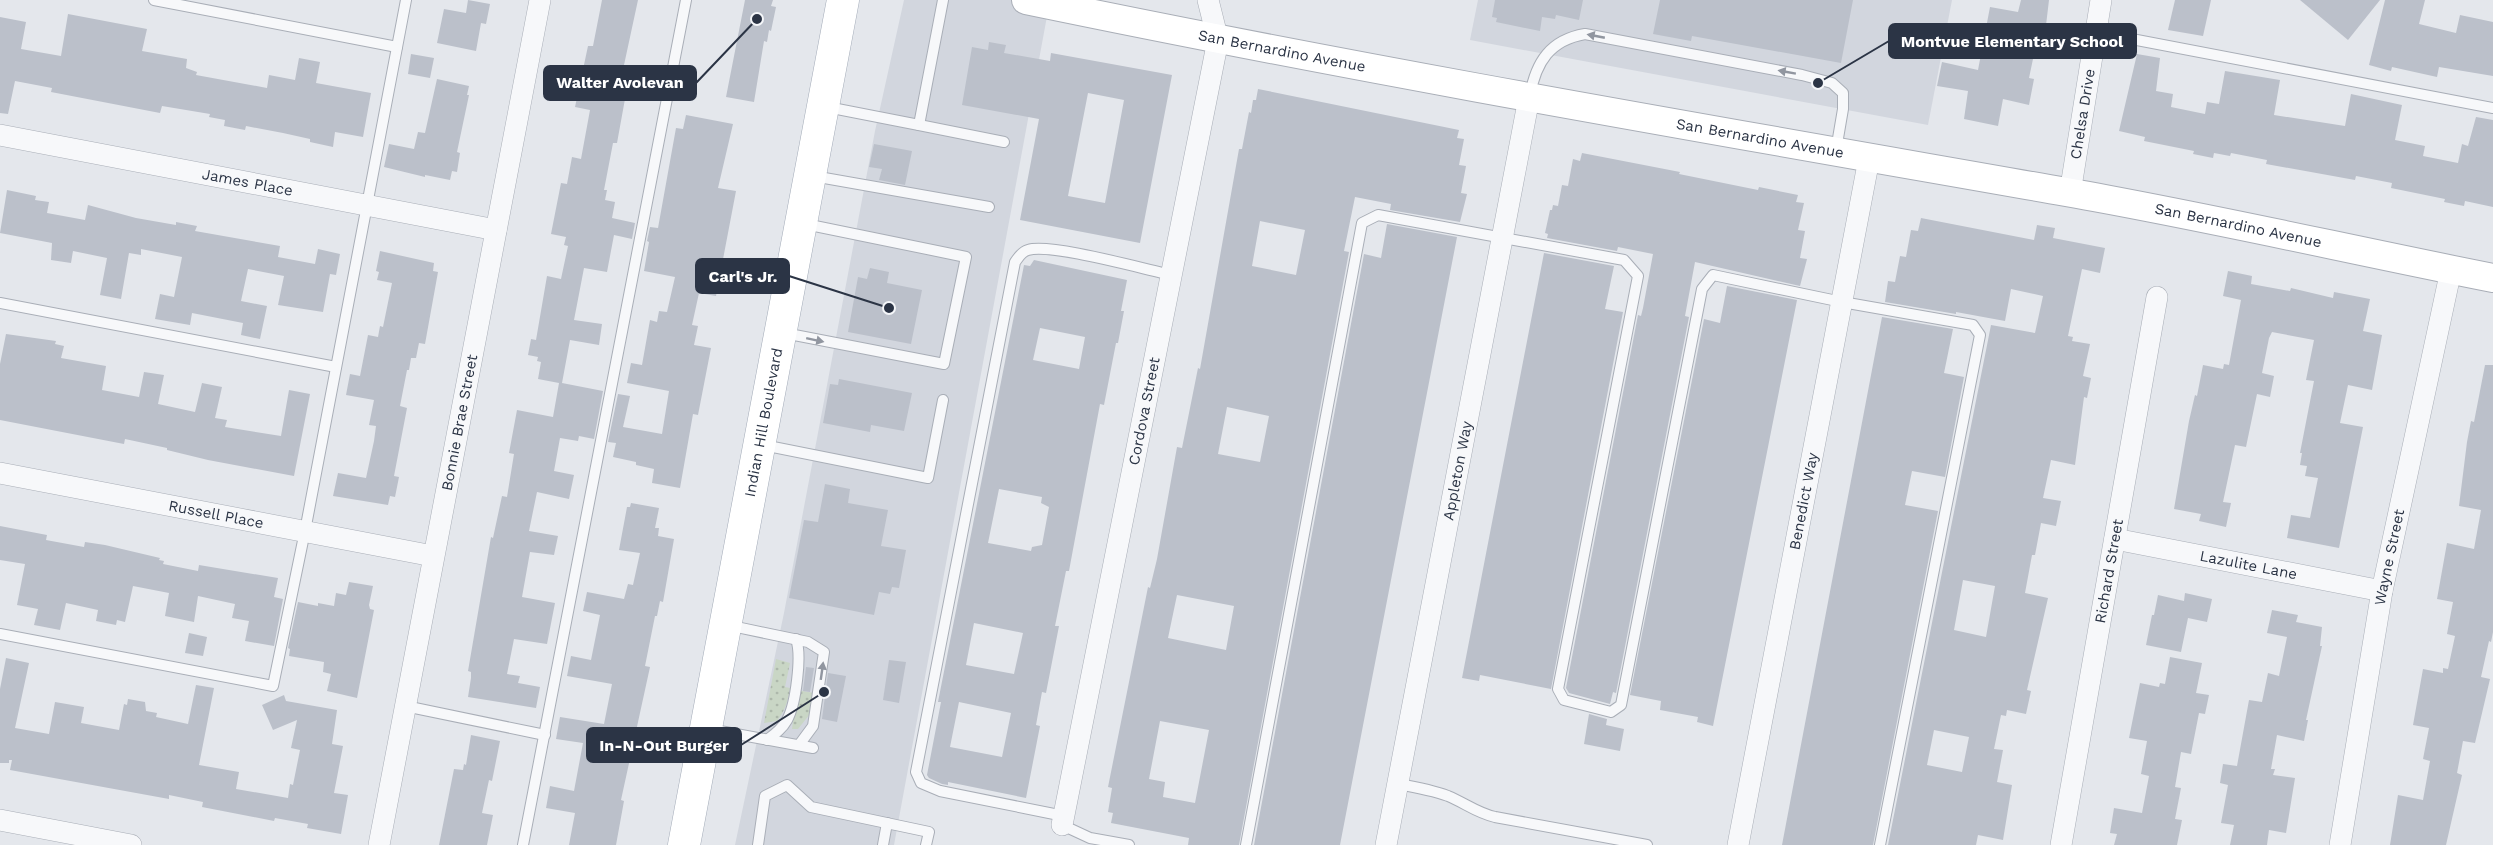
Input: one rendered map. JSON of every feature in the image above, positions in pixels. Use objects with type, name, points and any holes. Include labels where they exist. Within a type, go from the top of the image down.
[{"type":"main road","name":"Indian Hill Boulevard","points":[[684,845],[843,0]]},
{"type":"main road","name":"San Bernardino Avenue","points":[[1027,0],[1061,4],[1218,40],[1529,98],[2070,193],[2493,278]]},
{"type":"street","name":"Bonnie Brae Street","points":[[379,845],[540,0]]},
{"type":"street","name":"Cordova Street","points":[[1063,820],[1218,40],[1208,0]]},
{"type":"street","name":"Chelsa Drive","points":[[2070,193],[2101,0]]},
{"type":"street","name":"Appleton Way","points":[[1386,845],[1529,98]]},
{"type":"street","name":"James Place","points":[[0,135],[496,230]]},
{"type":"street","name":"Benedict Way","points":[[1738,845],[1869,159]]},
{"type":"street","name":"Wayne Street","points":[[2340,845],[2382,591],[2451,270]]},
{"type":"street","name":"Richard Street","points":[[2061,845],[2157,297]]},
{"type":"street","name":"Russell Place","points":[[0,473],[433,556]]},
{"type":"street","name":"Lazulite Lane","points":[[2115,539],[2382,591]]},
{"type":"street","points":[[0,820],[131,845]]},
{"type":"lane","points":[[154,0],[397,47]]},
{"type":"lane","points":[[0,634],[273,686],[305,531],[406,0]]},
{"type":"lane","points":[[523,845],[686,0]]},
{"type":"lane","points":[[919,125],[943,0]]},
{"type":"lane","points":[[2096,32],[2493,108]]},
{"type":"lane","points":[[1529,98],[1534,72],[1542,59],[1559,43],[1585,34],[1802,75],[1832,83],[1843,93],[1843,109],[1835,153]]},
{"type":"lane","points":[[823,106],[1004,142]]},
{"type":"lane","points":[[810,175],[989,207]]},
{"type":"lane","points":[[1246,845],[1362,223],[1378,215],[1624,260],[1638,276],[1558,688],[1564,700],[1611,712],[1621,705],[1701,289],[1713,275],[1842,302],[1973,325],[1980,335],[1880,845]]},
{"type":"lane","points":[[780,332],[944,364],[966,256],[801,223]]},
{"type":"lane","points":[[1128,845],[1090,838],[1063,820],[940,791],[921,783],[916,772],[1015,262],[1022,252],[1030,249],[1056,250],[1172,275]]},
{"type":"lane","points":[[0,303],[336,367]]},
{"type":"lane","points":[[759,444],[928,478],[943,400]]},
{"type":"lane","points":[[725,624],[808,642],[824,652],[813,726],[799,746]]},
{"type":"lane","points":[[767,740],[781,729],[789,718],[798,665],[799,647],[796,639]]},
{"type":"lane","points":[[405,706],[545,735]]},
{"type":"lane","points":[[706,729],[813,748]]},
{"type":"lane","points":[[1398,784],[1447,795],[1483,814],[1595,840],[1647,845]]},
{"type":"lane","points":[[758,845],[765,796],[787,785],[811,807],[929,832],[926,845]]},
{"type":"lane","points":[[883,845],[887,823]]},
{"type":"shaded area","points":[[904,0],[1050,0],[894,845],[735,845],[784,613],[875,131]]},
{"type":"shaded area","points":[[1478,0],[1952,0],[1928,125],[1470,40]]},
{"type":"green space","points":[[776,659],[790,663],[785,687],[790,688],[784,710],[777,721],[764,723]]},
{"type":"green space","points":[[797,690],[814,693],[810,714],[798,729],[792,729]]},
{"type":"building","points":[[468,0],[490,4],[486,24],[481,23],[476,51],[437,43],[444,9],[466,13]]},
{"type":"building","points":[[602,0],[638,0],[624,65],[652,71],[647,92],[627,88],[617,143],[613,143],[604,190],[607,190],[605,200],[615,202],[612,218],[635,223],[632,239],[614,235],[607,272],[584,268],[574,320],[602,324],[599,345],[570,340],[562,383],[603,391],[594,439],[579,436],[578,441],[560,438],[554,471],[574,475],[569,499],[537,492],[529,531],[558,536],[554,555],[530,552],[522,597],[555,603],[547,644],[514,639],[507,674],[520,676],[518,683],[540,687],[536,708],[468,697],[471,672],[468,671],[491,537],[493,538],[502,496],[507,497],[514,454],[509,453],[517,410],[553,417],[559,383],[538,379],[541,362],[537,361],[538,357],[528,355],[531,339],[536,340],[547,276],[561,279],[568,246],[564,245],[566,237],[551,234],[561,183],[567,184],[572,157],[581,159],[590,110],[575,107],[588,46],[593,46]]},
{"type":"building","points":[[745,0],[773,0],[771,6],[776,7],[771,31],[769,30],[767,42],[764,41],[754,102],[726,97]]},
{"type":"building","points":[[1495,0],[1583,0],[1579,20],[1556,15],[1555,19],[1542,17],[1540,31],[1496,22],[1497,18],[1492,17]]},
{"type":"building","points":[[1660,0],[1853,0],[1841,63],[1692,36],[1691,41],[1653,34]]},
{"type":"building","points":[[2021,0],[2049,0],[2044,42],[2037,40],[2029,78],[2034,79],[2029,105],[2003,99],[1998,126],[1964,119],[1968,91],[1937,86],[1942,62],[1978,70],[1990,7],[2018,12]]},
{"type":"building","points":[[2175,0],[2211,0],[2203,36],[2168,30]]},
{"type":"building","points":[[2300,0],[2380,0],[2348,40]]},
{"type":"building","points":[[2385,0],[2425,0],[2419,24],[2456,33],[2460,15],[2493,22],[2493,76],[2439,67],[2437,77],[2392,67],[2391,71],[2369,65]]},
{"type":"building","points":[[68,14],[147,29],[142,51],[187,59],[186,68],[197,72],[196,75],[267,88],[269,75],[295,80],[299,58],[320,62],[316,83],[371,93],[363,137],[335,132],[333,147],[283,133],[246,126],[245,130],[224,126],[225,120],[209,117],[210,114],[162,106],[160,113],[51,92],[52,88],[15,81],[8,114],[0,113],[0,17],[26,22],[21,49],[61,56]]},
{"type":"building","points":[[989,42],[1006,45],[1004,53],[1050,61],[1051,53],[1172,75],[1140,243],[1020,220],[1039,119],[962,105],[972,47],[988,50]],"holes":[[[1088,93],[1124,100],[1105,203],[1068,196]]]},
{"type":"building","points":[[411,54],[434,58],[430,78],[408,74]]},
{"type":"building","points":[[2137,54],[2160,58],[2156,91],[2173,94],[2171,107],[2205,114],[2207,102],[2219,104],[2225,71],[2280,80],[2274,115],[2345,126],[2351,94],[2402,105],[2395,140],[2425,146],[2423,156],[2458,163],[2462,144],[2468,146],[2476,117],[2493,120],[2493,207],[2465,201],[2464,206],[2444,202],[2445,199],[2391,188],[2392,183],[2356,176],[2355,180],[2266,164],[2267,160],[2231,153],[2230,156],[2214,153],[2213,158],[2193,154],[2194,151],[2144,141],[2145,137],[2119,131]]},
{"type":"building","points":[[437,79],[469,86],[457,152],[460,153],[457,172],[452,171],[450,180],[425,175],[425,177],[384,167],[389,144],[414,149],[418,132],[425,133]]},
{"type":"building","points":[[1258,89],[1459,130],[1457,138],[1464,139],[1459,165],[1466,166],[1461,193],[1467,194],[1460,222],[1390,210],[1391,204],[1355,197],[1344,251],[1349,252],[1239,845],[1188,845],[1189,838],[1111,823],[1113,813],[1108,812],[1112,788],[1108,787],[1148,587],[1150,588],[1157,559],[1177,447],[1182,448],[1198,368],[1200,369],[1239,149],[1242,149],[1253,100],[1256,100]],"holes":[[[1260,221],[1305,230],[1296,275],[1252,266]],[[1227,407],[1269,416],[1260,462],[1218,454]],[[1177,595],[1234,606],[1226,650],[1168,638]],[[1160,721],[1209,730],[1195,803],[1163,797],[1165,782],[1149,779]]]},
{"type":"building","points":[[686,115],[733,124],[718,188],[736,191],[716,296],[699,293],[692,325],[698,326],[694,345],[711,348],[698,415],[693,414],[680,488],[652,483],[654,469],[613,457],[616,443],[608,442],[618,394],[630,396],[623,427],[662,434],[669,391],[627,383],[631,363],[642,365],[650,320],[657,322],[659,311],[667,312],[675,277],[644,271],[650,227],[658,228],[676,128],[683,129]]},
{"type":"building","points":[[874,144],[912,151],[905,185],[879,180],[882,169],[869,167]]},
{"type":"building","points":[[1582,153],[1758,190],[1759,187],[1798,195],[1796,202],[1804,203],[1798,230],[1805,231],[1800,258],[1807,259],[1800,286],[1695,262],[1685,316],[1689,317],[1616,693],[1613,692],[1610,704],[1569,693],[1566,688],[1638,315],[1641,316],[1643,308],[1653,254],[1618,247],[1617,251],[1547,238],[1548,234],[1545,233],[1550,210],[1553,205],[1558,206],[1562,185],[1568,186],[1573,159],[1580,161]]},
{"type":"building","points":[[7,190],[36,196],[35,200],[49,202],[47,213],[85,220],[88,205],[136,218],[197,226],[195,231],[280,246],[278,257],[315,264],[318,249],[340,254],[336,275],[330,274],[323,312],[278,305],[284,276],[248,269],[241,301],[267,306],[260,339],[241,335],[243,323],[192,313],[190,325],[155,319],[160,294],[174,297],[182,257],[141,249],[141,255],[129,253],[121,299],[100,295],[107,258],[73,251],[71,263],[51,260],[52,243],[0,233]]},
{"type":"building","points":[[1921,218],[2034,240],[2037,225],[2055,228],[2053,238],[2105,248],[2100,273],[2082,269],[2068,336],[2073,337],[2072,341],[2090,344],[2083,376],[2091,378],[2087,398],[2084,397],[2075,465],[2051,460],[2043,498],[2061,501],[2056,526],[2041,523],[2025,593],[2048,598],[2027,690],[2031,691],[2026,714],[2007,710],[2006,716],[2001,715],[1994,749],[2003,750],[1997,782],[2012,785],[2003,840],[1978,835],[1976,845],[1888,845],[1991,325],[2035,333],[2043,296],[2011,289],[2005,321],[1885,302],[1888,281],[1895,282],[1900,256],[1906,257],[1911,230],[1918,231]],"holes":[[[1963,580],[1995,586],[1986,637],[1954,630]],[[1934,730],[1969,737],[1962,772],[1927,765]]]},
{"type":"building","points":[[1387,224],[1457,237],[1340,845],[1254,845],[1364,254],[1381,258]]},
{"type":"building","points":[[380,251],[434,263],[433,271],[438,272],[425,344],[419,343],[416,358],[411,358],[409,370],[407,370],[400,406],[407,408],[394,476],[399,477],[395,497],[390,496],[388,505],[333,496],[338,473],[366,478],[374,441],[376,426],[369,425],[374,400],[346,395],[350,374],[360,376],[368,335],[378,337],[380,326],[383,327],[392,283],[377,280],[379,272],[376,271]]},
{"type":"building","points":[[1544,253],[1614,266],[1605,309],[1623,312],[1551,689],[1480,675],[1479,681],[1462,678]]},
{"type":"building","points":[[1034,260],[1127,280],[1118,343],[1116,343],[1104,405],[1100,404],[1069,571],[1066,571],[1055,626],[1059,626],[1046,693],[1042,692],[1036,725],[1040,726],[1026,798],[948,782],[948,785],[942,784],[927,775],[941,702],[938,702],[1024,265],[1030,266]],"holes":[[[1040,328],[1085,337],[1079,369],[1033,360]],[[999,489],[1042,497],[1041,503],[1049,507],[1042,545],[1032,547],[1031,551],[988,543]],[[974,623],[1023,633],[1014,674],[966,665]],[[959,702],[1011,713],[1002,757],[950,747]]]},
{"type":"building","points":[[870,268],[889,272],[887,283],[922,290],[911,344],[848,332],[858,277],[867,279]]},
{"type":"building","points":[[2228,271],[2252,276],[2251,284],[2290,291],[2291,288],[2333,298],[2334,292],[2370,299],[2363,331],[2382,335],[2372,390],[2348,385],[2340,423],[2363,427],[2339,548],[2287,538],[2291,515],[2310,518],[2318,478],[2305,476],[2307,466],[2300,465],[2302,453],[2300,453],[2314,381],[2306,380],[2314,340],[2272,332],[2269,338],[2262,373],[2274,376],[2270,397],[2257,394],[2246,447],[2235,445],[2223,502],[2231,503],[2226,527],[2199,521],[2201,514],[2174,509],[2189,421],[2203,365],[2223,369],[2224,364],[2229,365],[2241,300],[2223,296]]},
{"type":"building","points":[[1727,286],[1797,300],[1713,726],[1697,722],[1698,717],[1660,710],[1661,701],[1630,695],[1704,319],[1720,323]]},
{"type":"building","points":[[1882,317],[1953,329],[1944,373],[1964,377],[1945,477],[1912,471],[1905,505],[1938,511],[1873,845],[1782,845]]},
{"type":"building","points":[[6,334],[56,341],[55,344],[64,346],[61,358],[106,366],[102,390],[139,397],[144,372],[164,375],[158,404],[195,412],[202,383],[222,387],[215,418],[227,420],[225,427],[281,436],[289,390],[310,394],[294,476],[208,460],[125,439],[124,444],[0,420],[0,364]]},
{"type":"building","points":[[2485,365],[2493,365],[2493,632],[2481,677],[2490,679],[2475,743],[2463,741],[2457,773],[2462,775],[2446,845],[2390,845],[2398,795],[2423,800],[2430,761],[2423,759],[2429,728],[2413,725],[2423,669],[2443,673],[2443,668],[2448,669],[2455,636],[2447,634],[2453,602],[2437,599],[2447,543],[2474,549],[2481,510],[2459,506],[2467,442],[2471,421],[2474,422]]},
{"type":"building","points":[[839,379],[912,393],[904,431],[871,425],[870,432],[823,423],[830,384],[838,385]]},
{"type":"building","points":[[825,484],[850,489],[848,503],[888,510],[881,546],[906,550],[899,588],[892,587],[890,594],[879,592],[874,615],[789,598],[804,520],[818,522]]},
{"type":"building","points":[[631,503],[659,508],[655,528],[659,528],[658,536],[674,539],[663,602],[660,601],[657,616],[655,616],[645,666],[650,667],[621,800],[624,801],[616,845],[569,845],[575,813],[546,808],[550,786],[574,791],[583,743],[556,739],[560,717],[604,724],[612,684],[567,676],[571,656],[591,660],[600,615],[583,611],[587,592],[624,599],[628,584],[633,585],[640,553],[619,550],[627,507],[630,507]]},
{"type":"building","points":[[0,526],[47,535],[46,540],[84,547],[85,542],[105,545],[160,558],[159,560],[164,561],[163,564],[198,571],[199,565],[278,578],[274,597],[283,599],[274,646],[245,641],[249,621],[232,618],[235,604],[198,596],[194,622],[165,616],[169,593],[133,586],[125,622],[117,620],[116,625],[96,621],[98,610],[66,603],[60,630],[34,625],[38,609],[17,605],[25,564],[0,560]]},
{"type":"building","points":[[349,582],[373,586],[369,605],[370,609],[374,610],[357,698],[327,691],[331,674],[323,672],[324,662],[289,656],[290,649],[288,648],[298,602],[334,606],[336,593],[346,595]]},
{"type":"building","points":[[2185,593],[2212,599],[2207,622],[2188,618],[2181,652],[2146,645],[2158,595],[2184,601]]},
{"type":"building","points":[[2272,610],[2298,615],[2296,622],[2322,627],[2320,646],[2322,646],[2306,720],[2308,720],[2304,741],[2277,735],[2271,769],[2275,769],[2273,775],[2295,778],[2286,833],[2269,830],[2267,845],[2230,845],[2234,825],[2221,823],[2228,785],[2220,783],[2223,764],[2237,766],[2249,700],[2262,702],[2268,673],[2279,676],[2287,637],[2267,633]]},
{"type":"building","points":[[189,633],[207,637],[203,656],[185,653]]},
{"type":"building","points":[[2170,657],[2202,663],[2196,693],[2209,695],[2205,714],[2199,713],[2191,754],[2181,752],[2175,787],[2181,788],[2175,819],[2182,820],[2177,845],[2114,845],[2117,834],[2110,833],[2114,808],[2142,813],[2149,776],[2141,774],[2147,741],[2129,738],[2140,683],[2159,687],[2160,683],[2165,684]]},
{"type":"building","points":[[6,658],[29,663],[15,728],[49,734],[55,702],[84,707],[81,723],[119,730],[124,704],[127,705],[128,699],[145,702],[146,711],[157,713],[156,717],[188,724],[196,685],[214,688],[199,765],[239,772],[236,789],[288,798],[300,750],[291,748],[297,720],[273,730],[262,705],[284,695],[286,701],[337,710],[332,744],[343,746],[334,793],[348,795],[341,834],[307,828],[308,824],[275,818],[274,821],[202,807],[203,802],[169,795],[169,799],[10,770],[12,760],[9,760],[9,763],[0,763],[0,689]]},
{"type":"building","points":[[889,660],[906,662],[899,703],[883,700]]},
{"type":"building","points":[[806,667],[814,668],[810,692],[803,691]]},
{"type":"building","points":[[828,673],[846,676],[837,722],[822,719]]},
{"type":"building","points":[[1589,714],[1607,719],[1606,725],[1624,729],[1620,751],[1584,744]]},
{"type":"building","points":[[471,735],[500,741],[492,781],[489,780],[482,813],[493,815],[487,845],[439,845],[454,769],[463,770],[464,764],[466,765]]},
{"type":"place","name":"Walter Avolevan","points":[[757,19]]},
{"type":"place","name":"Montvue Elementary School","points":[[1818,83]]},
{"type":"place","name":"Carl's Jr.","points":[[889,308]]},
{"type":"place","name":"In-N-Out Burger","points":[[824,692]]}]
